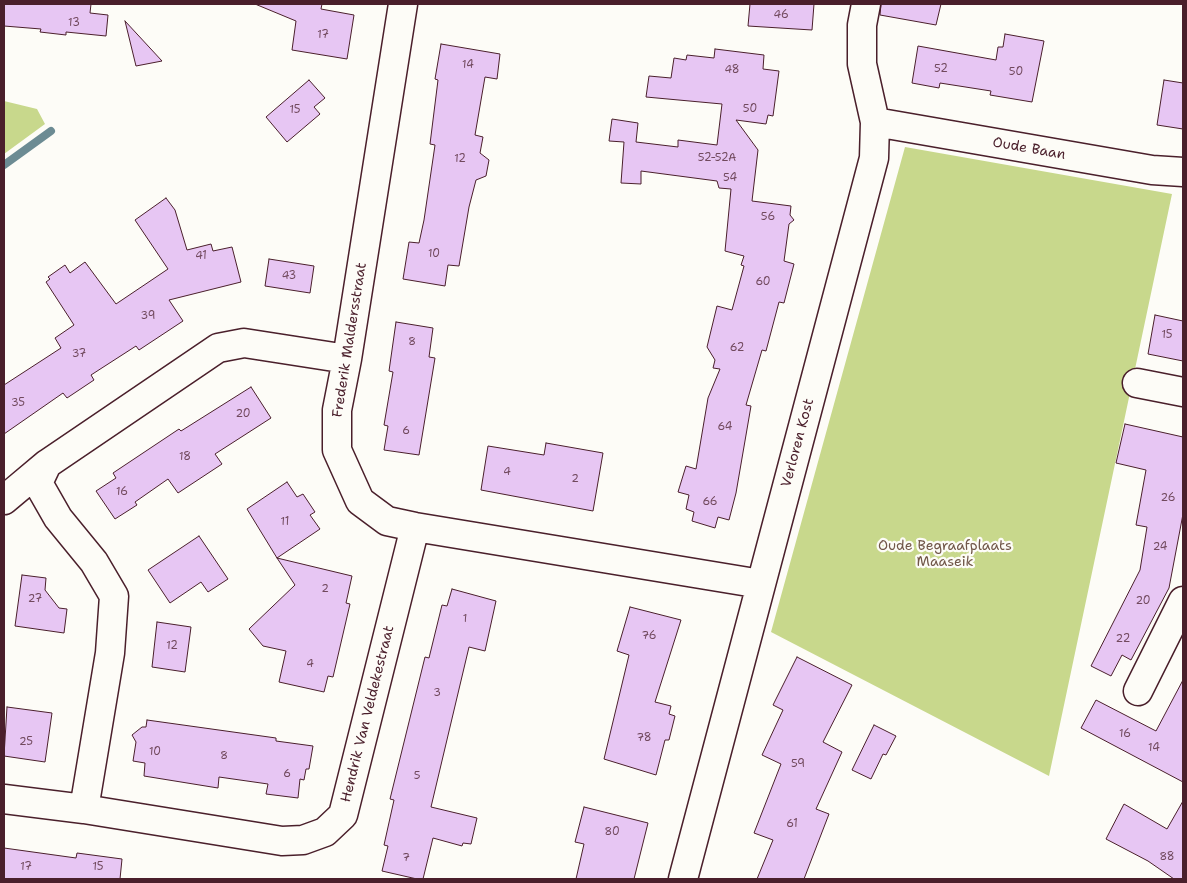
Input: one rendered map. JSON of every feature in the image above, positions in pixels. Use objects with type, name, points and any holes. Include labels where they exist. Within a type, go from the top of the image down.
[{"type":"street","name":"Frederik Maldersstraat","points":[[403,4],[347,358],[337,410],[337,450],[360,501],[387,521],[415,527],[761,584]]},
{"type":"street","name":"Verloren Kost","points":[[683,879],[874,158],[874,122],[862,64],[862,24],[866,4]]},
{"type":"street","name":"Oude Baan","points":[[874,122],[1152,170],[1183,172]]},
{"type":"street","points":[[4,500],[46,464],[218,348],[244,344],[347,358]]},
{"type":"street","points":[[1137,383],[1183,392]]},
{"type":"street","points":[[46,464],[38,483],[58,518],[94,562],[114,596],[110,653],[84,809]]},
{"type":"street","name":"Hendrik Van Veldekestraat","points":[[4,799],[84,809],[282,841],[303,840],[325,832],[343,814],[415,527]]},
{"type":"street","points":[[1138,691],[1183,601]]},
{"type":"green space","points":[[4,101],[37,109],[45,124],[4,154]]},
{"type":"green space","name":"Oude Begraafplaats Maaseik","points":[[905,147],[1172,194],[1049,776],[771,632]]},
{"type":"building","points":[[4,4],[91,4],[90,13],[108,15],[106,36],[66,32],[66,35],[40,32],[41,29],[4,26]]},
{"type":"building","points":[[255,4],[322,4],[321,9],[354,15],[347,59],[292,50],[296,21]]},
{"type":"building","points":[[750,4],[814,4],[812,30],[748,26]]},
{"type":"building","points":[[881,4],[941,4],[936,25],[880,15]]},
{"type":"building","points":[[125,21],[162,61],[136,66]]},
{"type":"building","points":[[1005,34],[1044,41],[1032,102],[990,95],[991,91],[940,83],[939,88],[912,83],[918,46],[996,60],[998,47],[1003,47]]},
{"type":"building","points":[[441,44],[500,54],[497,79],[485,77],[475,135],[483,137],[480,153],[489,160],[486,176],[476,180],[469,207],[459,266],[448,265],[445,286],[403,279],[409,242],[419,243],[424,220],[435,145],[430,144],[438,80],[435,79]]},
{"type":"building","points":[[715,49],[764,55],[763,69],[779,71],[773,116],[768,115],[766,124],[736,120],[758,150],[752,201],[791,206],[790,215],[794,220],[789,224],[784,261],[794,264],[784,303],[779,302],[766,351],[762,350],[746,405],[751,406],[736,493],[729,520],[718,517],[715,528],[692,521],[694,512],[686,509],[689,495],[678,492],[686,466],[696,469],[708,398],[720,369],[713,368],[715,360],[707,347],[717,306],[732,310],[744,266],[741,265],[744,256],[725,251],[731,189],[719,188],[717,181],[641,171],[641,184],[621,183],[624,142],[609,141],[612,119],[638,123],[636,142],[678,147],[678,140],[717,145],[722,104],[646,97],[649,76],[671,78],[674,58],[686,60],[687,55],[714,58]]},
{"type":"building","points":[[309,80],[325,98],[314,107],[320,114],[287,142],[266,117]]},
{"type":"building","points":[[1164,80],[1183,83],[1183,129],[1157,125]]},
{"type":"building","points":[[166,198],[175,210],[187,250],[211,244],[213,251],[232,247],[241,282],[169,300],[183,321],[139,350],[136,346],[91,375],[94,380],[67,398],[63,393],[4,434],[4,385],[61,348],[55,338],[74,325],[46,282],[50,279],[48,277],[65,265],[70,273],[85,262],[116,304],[168,269],[135,220]]},
{"type":"building","points":[[269,259],[314,266],[310,293],[265,286]]},
{"type":"building","points":[[1155,315],[1183,321],[1183,361],[1148,354]]},
{"type":"building","points":[[396,322],[433,328],[429,357],[435,358],[419,455],[384,450],[388,426],[384,425],[393,372],[389,371]]},
{"type":"building","points":[[251,387],[271,418],[215,454],[222,464],[178,493],[168,479],[135,502],[137,505],[115,519],[96,491],[116,478],[113,473],[179,429],[181,431]]},
{"type":"building","points":[[1125,424],[1183,437],[1183,514],[1169,588],[1131,660],[1122,655],[1111,676],[1091,666],[1140,570],[1147,527],[1136,525],[1146,470],[1116,463]]},
{"type":"building","points":[[546,443],[603,453],[593,511],[481,490],[488,446],[544,455]]},
{"type":"building","points":[[287,482],[297,497],[303,494],[315,512],[310,515],[320,529],[277,558],[247,509]]},
{"type":"building","points":[[199,536],[228,579],[208,592],[201,582],[170,603],[148,570]]},
{"type":"building","points":[[277,558],[352,576],[346,603],[350,604],[333,677],[328,676],[324,692],[279,682],[286,651],[263,646],[249,629],[295,585]]},
{"type":"building","points":[[22,575],[46,578],[45,590],[59,608],[67,609],[64,633],[15,626]]},
{"type":"building","points":[[452,589],[496,601],[485,651],[469,647],[431,807],[477,818],[471,844],[463,843],[462,846],[433,838],[423,879],[417,879],[382,871],[388,846],[384,845],[394,800],[390,799],[425,657],[429,658],[442,605],[447,606]]},
{"type":"building","points":[[630,607],[681,620],[655,702],[671,706],[669,714],[675,716],[669,740],[665,740],[656,775],[604,759],[629,655],[617,651]]},
{"type":"building","points":[[157,622],[191,627],[185,672],[152,667]]},
{"type":"building","points":[[797,657],[852,685],[823,742],[842,752],[816,809],[829,814],[804,879],[757,879],[773,840],[754,833],[781,764],[762,755],[783,710],[773,705]]},
{"type":"building","points":[[1183,680],[1183,782],[1081,728],[1096,700],[1156,731]]},
{"type":"building","points":[[7,707],[52,713],[45,762],[4,756]]},
{"type":"building","points":[[147,720],[276,738],[276,741],[313,746],[309,769],[306,769],[304,780],[300,779],[298,798],[266,794],[268,784],[219,777],[218,788],[144,776],[145,763],[133,761],[136,742],[132,735],[142,727],[146,727]]},
{"type":"building","points":[[874,725],[896,736],[886,755],[883,754],[871,779],[852,770]]},
{"type":"building","points":[[1183,801],[1183,879],[1174,879],[1148,861],[1106,839],[1124,804],[1167,829]]},
{"type":"building","points":[[584,807],[648,823],[634,879],[576,879],[584,844],[575,842]]},
{"type":"building","points":[[4,848],[76,858],[77,853],[122,859],[120,879],[4,879]]},
{"type":"waterway","points":[[4,165],[51,131]]}]
